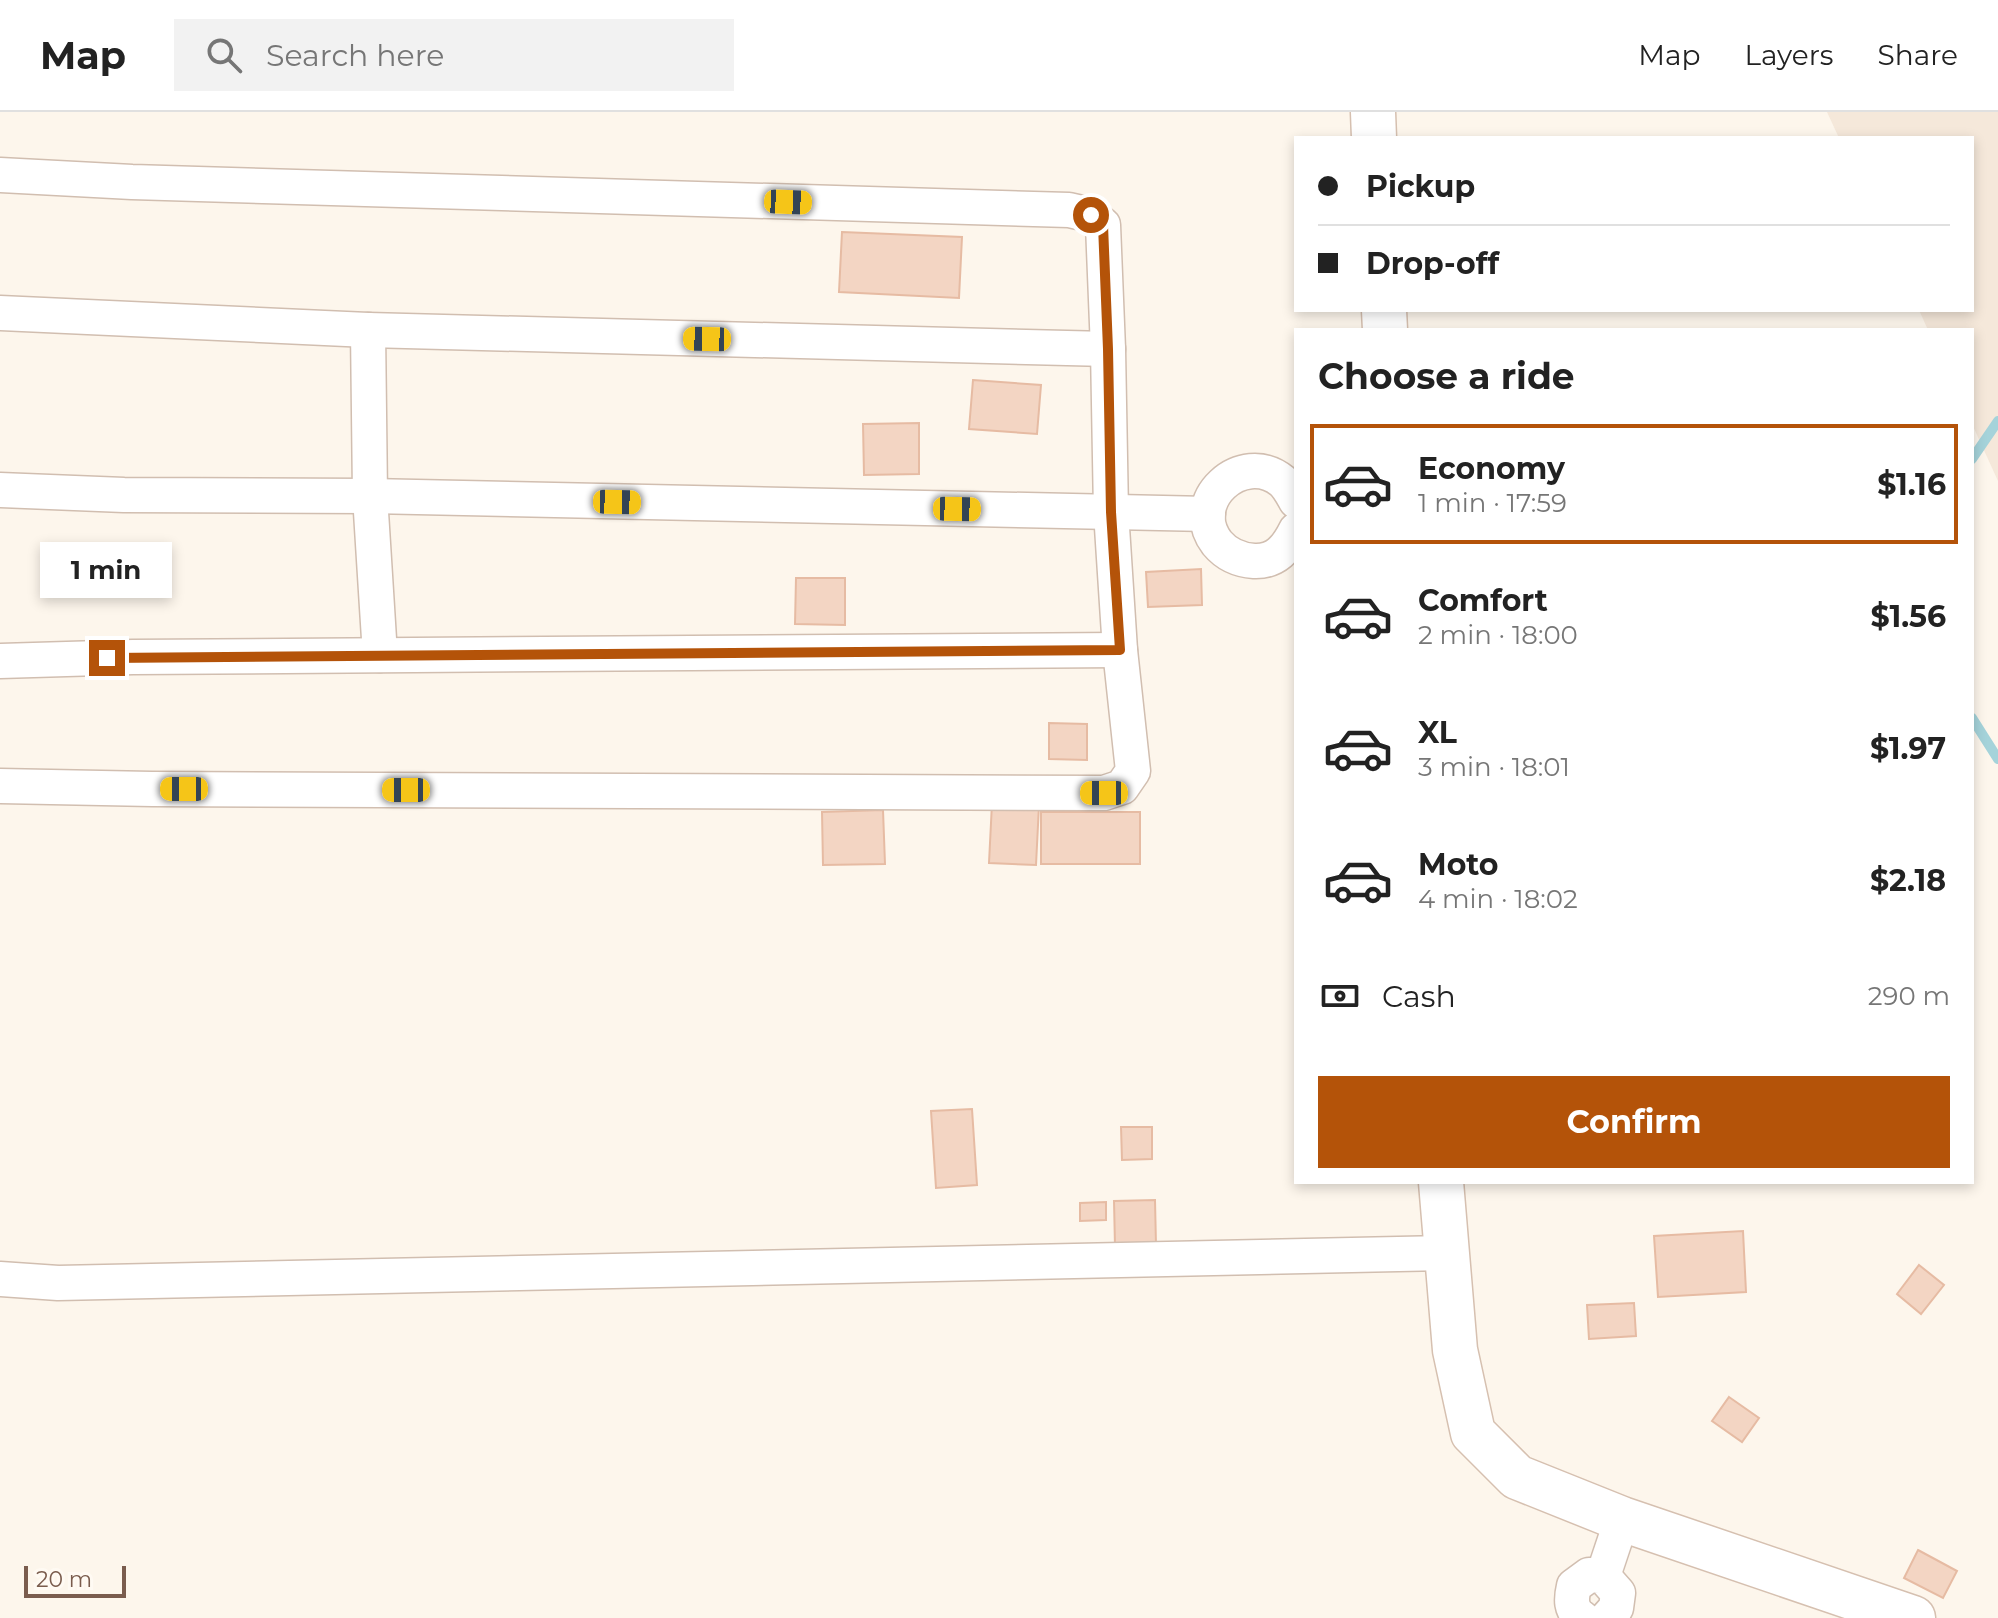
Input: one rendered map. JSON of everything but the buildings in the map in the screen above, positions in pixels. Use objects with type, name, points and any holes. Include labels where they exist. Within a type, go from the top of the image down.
[{"type":"main road","points":[[1373,112],[1374,136]]},
{"type":"main road","points":[[1441,1184],[1455,1350],[1473,1433],[1517,1477],[1622,1519],[1913,1618]]},
{"type":"street","points":[[0,175],[1069,210],[1091,215],[1103,225],[1111,512],[1120,650],[1133,771],[1122,787],[1104,793],[0,786]]},
{"type":"street","points":[[0,313],[368,330],[1108,349]]},
{"type":"street","points":[[368,330],[370,496],[380,655]]},
{"type":"street","points":[[1294,498],[1283,481],[1272,475],[1250,471],[1235,475],[1223,483],[1215,492],[1208,514],[1212,535],[1228,554],[1236,558],[1259,562],[1271,558],[1281,553],[1294,533]]},
{"type":"street","points":[[0,490],[124,495],[370,496],[1208,514]]},
{"type":"street","points":[[0,661],[133,657],[1120,650]]},
{"type":"street","points":[[0,1279],[58,1283],[1445,1253]]},
{"type":"street","points":[[1603,1576],[1622,1519]]},
{"type":"street","points":[[1582,1618],[1571,1601],[1574,1586],[1589,1575],[1603,1576],[1618,1593],[1616,1608],[1607,1618]]},
{"type":"shaded area","points":[[1827,112],[1998,112],[1998,481],[1974,428],[1974,328],[1927,328],[1920,312],[1974,312],[1974,136],[1838,136]]},
{"type":"waterway","points":[[1974,456],[1998,421]]},
{"type":"waterway","points":[[1974,721],[1998,759]]},
{"type":"route","points":[[107,658],[1120,650],[1111,512],[1103,225],[1091,215]]}]
